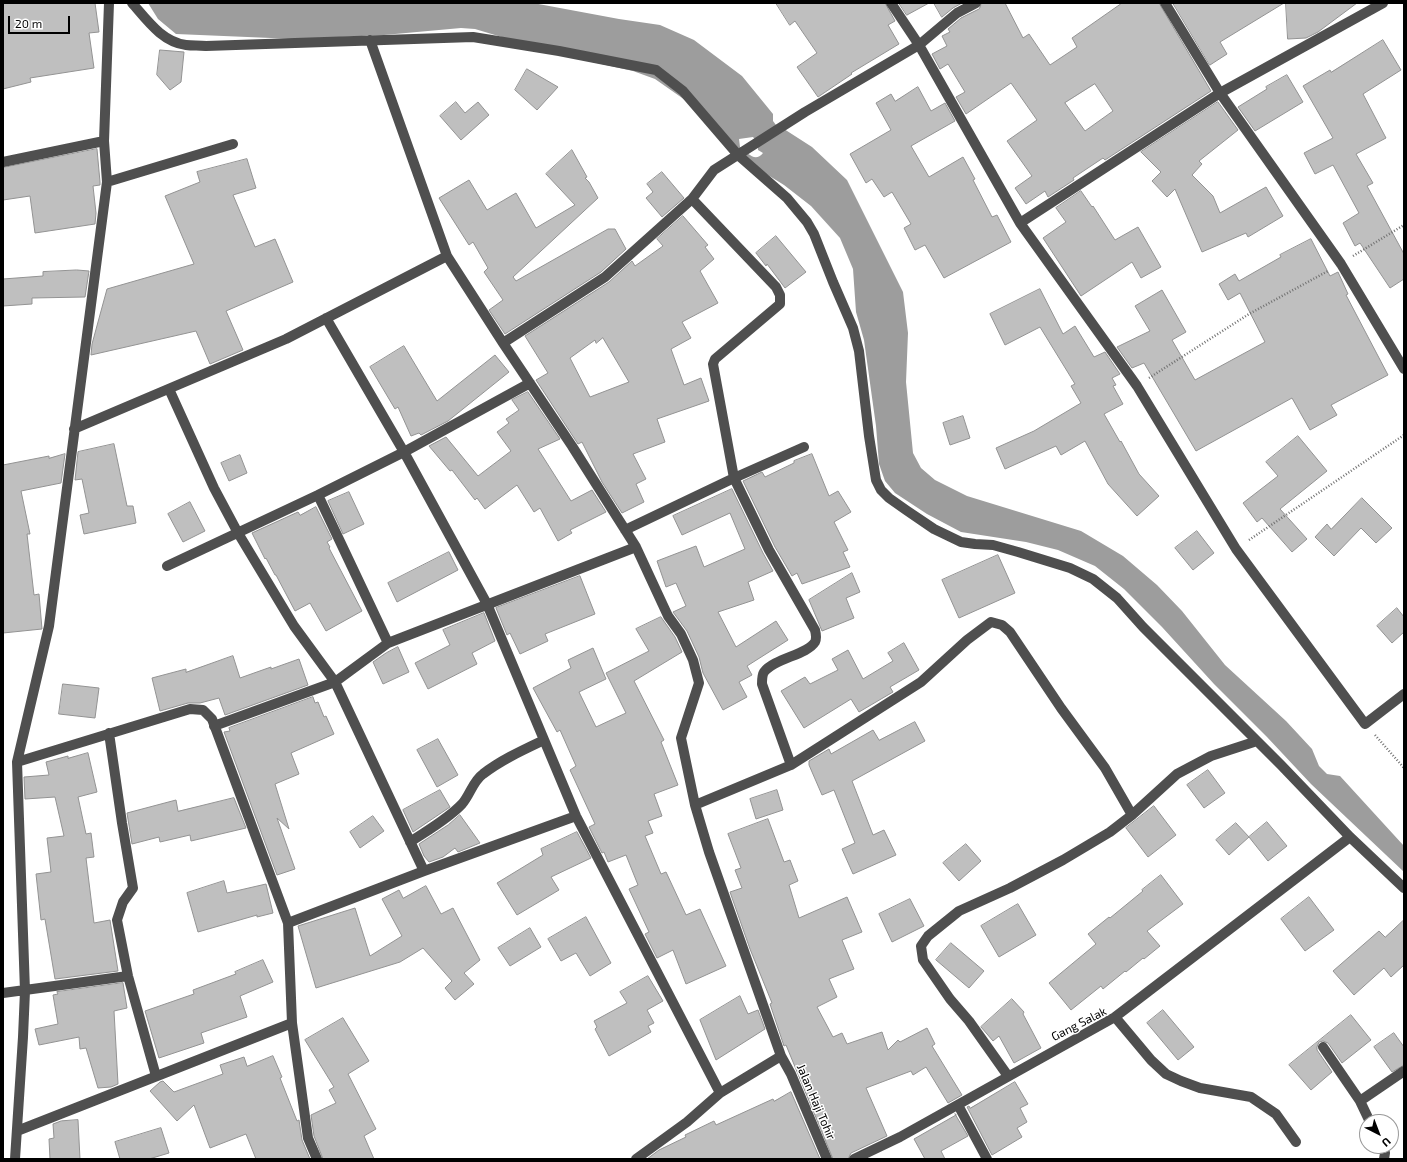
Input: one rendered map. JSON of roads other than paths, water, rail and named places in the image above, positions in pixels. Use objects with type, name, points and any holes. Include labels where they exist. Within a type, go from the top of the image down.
[{"type":"street","points":[[15,1159],[25,991],[17,762],[49,626],[107,182],[104,142],[109,3]]},
{"type":"street","points":[[132,3],[163,36],[171,41],[186,45],[206,46],[473,37],[559,51],[656,70],[683,91],[738,155],[787,198],[807,222],[814,234],[853,328],[859,351],[876,480],[881,490],[895,502],[929,525],[961,542],[993,545],[1018,552],[1070,568],[1093,579],[1117,598],[1143,627],[1350,837],[1404,888]]},
{"type":"street","points":[[891,3],[918,45],[1020,223],[1137,386],[1236,549],[1365,724],[1404,694]]},
{"type":"street","points":[[503,343],[605,277],[692,199],[714,170],[805,112],[918,45],[958,13],[976,3]]},
{"type":"street","points":[[1164,3],[1220,93],[1341,264],[1404,368]]},
{"type":"street","points":[[1020,223],[1220,93],[1383,3]]},
{"type":"street","name":"Jalan Haji Tohir","points":[[370,40],[447,256],[626,530],[636,547],[668,616],[682,634],[693,660],[700,683],[681,738],[696,805],[709,852],[781,1056],[791,1074],[827,1159]]},
{"type":"street","points":[[3,162],[104,142]]},
{"type":"street","points":[[107,182],[233,144]]},
{"type":"street","points":[[692,199],[776,287],[780,295],[780,304],[715,359],[713,364],[734,478],[769,550],[815,630],[816,638],[814,643],[806,649],[775,664],[764,672],[762,678],[762,684],[791,765]]},
{"type":"street","points":[[74,430],[286,339],[447,256]]},
{"type":"street","points":[[326,318],[404,452],[487,604],[576,816],[720,1093]]},
{"type":"street","points":[[167,566],[318,495],[404,452],[530,383]]},
{"type":"street","points":[[169,389],[211,482],[238,533],[294,626],[335,682],[424,870]]},
{"type":"street","points":[[626,530],[734,478],[804,447]]},
{"type":"street","points":[[318,495],[388,643]]},
{"type":"street","points":[[214,726],[335,682],[388,643],[636,547]]},
{"type":"street","points":[[696,805],[791,765],[921,682],[967,640],[991,622],[1002,626],[1010,632],[1061,708],[1105,768],[1132,815]]},
{"type":"street","points":[[17,762],[190,709],[203,710],[212,719],[288,923],[292,1023],[308,1138],[317,1159]]},
{"type":"street","points":[[110,733],[122,824],[133,888],[123,902],[117,920],[128,976],[156,1076]]},
{"type":"street","points":[[410,842],[440,823],[461,805],[477,780],[483,774],[506,759],[544,740]]},
{"type":"street","points":[[1008,1076],[969,1021],[950,999],[923,960],[921,946],[928,936],[959,911],[1010,888],[1063,860],[1110,832],[1132,815],[1177,774],[1211,756],[1257,741]]},
{"type":"street","points":[[288,923],[424,870],[576,816]]},
{"type":"street","points":[[1115,1017],[1350,837]]},
{"type":"street","points":[[3,993],[128,976]]},
{"type":"street","name":"Gang Salak","points":[[854,1159],[900,1137],[1115,1017],[1151,1060],[1166,1074],[1200,1088],[1251,1097],[1276,1114],[1296,1142]]},
{"type":"street","points":[[17,1131],[292,1023]]},
{"type":"street","points":[[1324,1047],[1360,1101],[1366,1114]]},
{"type":"street","points":[[641,1157],[687,1122],[720,1093],[781,1056]]},
{"type":"street","points":[[1360,1101],[1404,1071]]},
{"type":"street","points":[[958,1105],[987,1159]]}]
